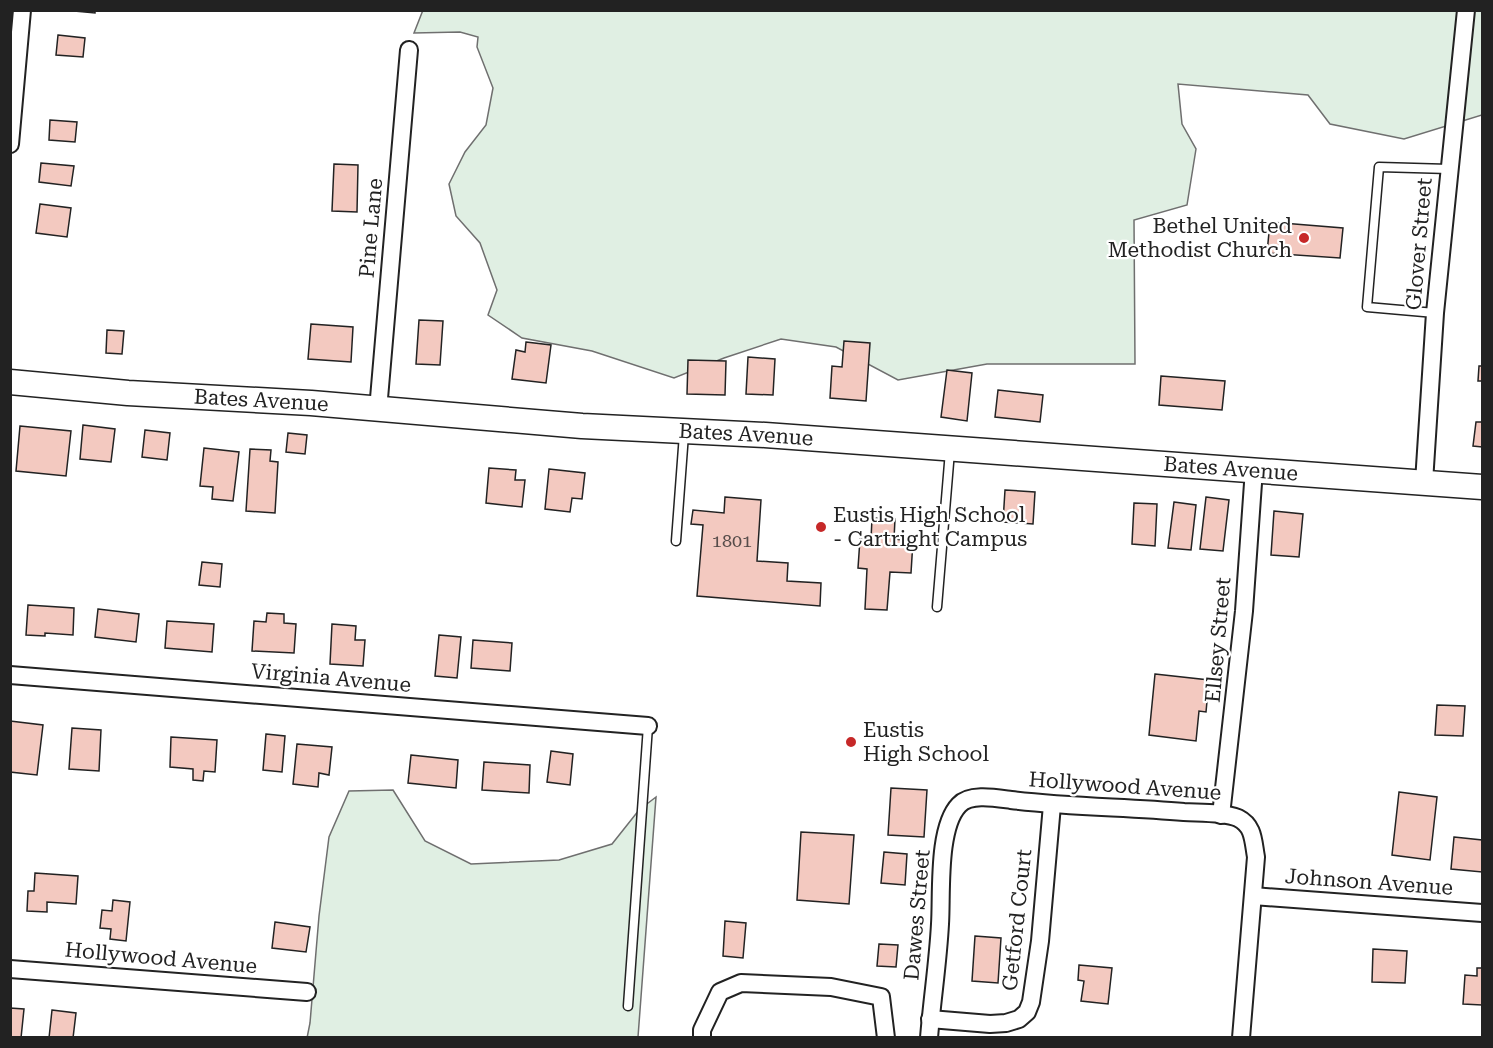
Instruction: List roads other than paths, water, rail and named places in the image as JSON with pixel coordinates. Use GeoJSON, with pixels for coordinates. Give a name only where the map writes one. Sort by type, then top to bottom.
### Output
{"type":"FeatureCollection","features":[{"type":"Feature","properties":{"kind":"street"},"geometry":{"type":"LineString","coordinates":[[10,144],[22,10]]}},
{"type":"Feature","properties":{"kind":"street","name":"Glover Street"},"geometry":{"type":"LineString","coordinates":[[1424,482],[1435,313],[1466,10]]}},
{"type":"Feature","properties":{"kind":"street","name":"Pine Lane"},"geometry":{"type":"LineString","coordinates":[[378,410],[409,50]]}},
{"type":"Feature","properties":{"kind":"street","name":"Bates Avenue"},"geometry":{"type":"LineString","coordinates":[[10,382],[128,393],[311,403],[582,426],[950,448],[1482,487]]}},
{"type":"Feature","properties":{"kind":"street","name":"Ellsey Street"},"geometry":{"type":"LineString","coordinates":[[1221,815],[1244,611],[1254,469]]}},
{"type":"Feature","properties":{"kind":"street","name":"Virginia Avenue"},"geometry":{"type":"LineString","coordinates":[[10,675],[648,726]]}},
{"type":"Feature","properties":{"kind":"street","name":"Hollywood Avenue"},"geometry":{"type":"LineString","coordinates":[[963,802],[970,799],[999,799],[1052,805],[1143,809],[1221,815],[1236,818],[1245,823],[1252,831],[1256,857],[1241,1038]]}},
{"type":"Feature","properties":{"kind":"street","name":"Dawes Street"},"geometry":{"type":"LineString","coordinates":[[929,1038],[940,924],[942,861],[951,814],[963,802]]}},
{"type":"Feature","properties":{"kind":"street","name":"Getford Court"},"geometry":{"type":"LineString","coordinates":[[930,1019],[990,1024],[1006,1023],[1019,1019],[1026,1011],[1031,1002],[1040,941],[1052,805]]}},
{"type":"Feature","properties":{"kind":"street","name":"Johnson Avenue"},"geometry":{"type":"LineString","coordinates":[[1253,896],[1482,913]]}},
{"type":"Feature","properties":{"kind":"street","name":"Hollywood Avenue"},"geometry":{"type":"LineString","coordinates":[[10,969],[307,992]]}},
{"type":"Feature","properties":{"kind":"street"},"geometry":{"type":"LineString","coordinates":[[702,1038],[702,1030],[720,992],[741,983],[831,987],[881,997],[886,1038]]}},
{"type":"Feature","properties":{"kind":"lane"},"geometry":{"type":"LineString","coordinates":[[1435,313],[1367,307],[1378,167],[1449,169]]}},
{"type":"Feature","properties":{"kind":"lane"},"geometry":{"type":"LineString","coordinates":[[676,541],[684,431]]}},
{"type":"Feature","properties":{"kind":"lane"},"geometry":{"type":"LineString","coordinates":[[937,607],[950,448]]}},
{"type":"Feature","properties":{"kind":"lane"},"geometry":{"type":"LineString","coordinates":[[628,1005],[648,726]]}},
{"type":"Feature","properties":{"kind":"place","name":"Bethel United Methodist Church"},"geometry":{"type":"Point","coordinates":[1304,238]}},
{"type":"Feature","properties":{"kind":"place","name":"Eustis High School - Cartright Campus"},"geometry":{"type":"Point","coordinates":[821,527]}},
{"type":"Feature","properties":{"kind":"place","name":"Eustis High School"},"geometry":{"type":"Point","coordinates":[851,742]}}]}
